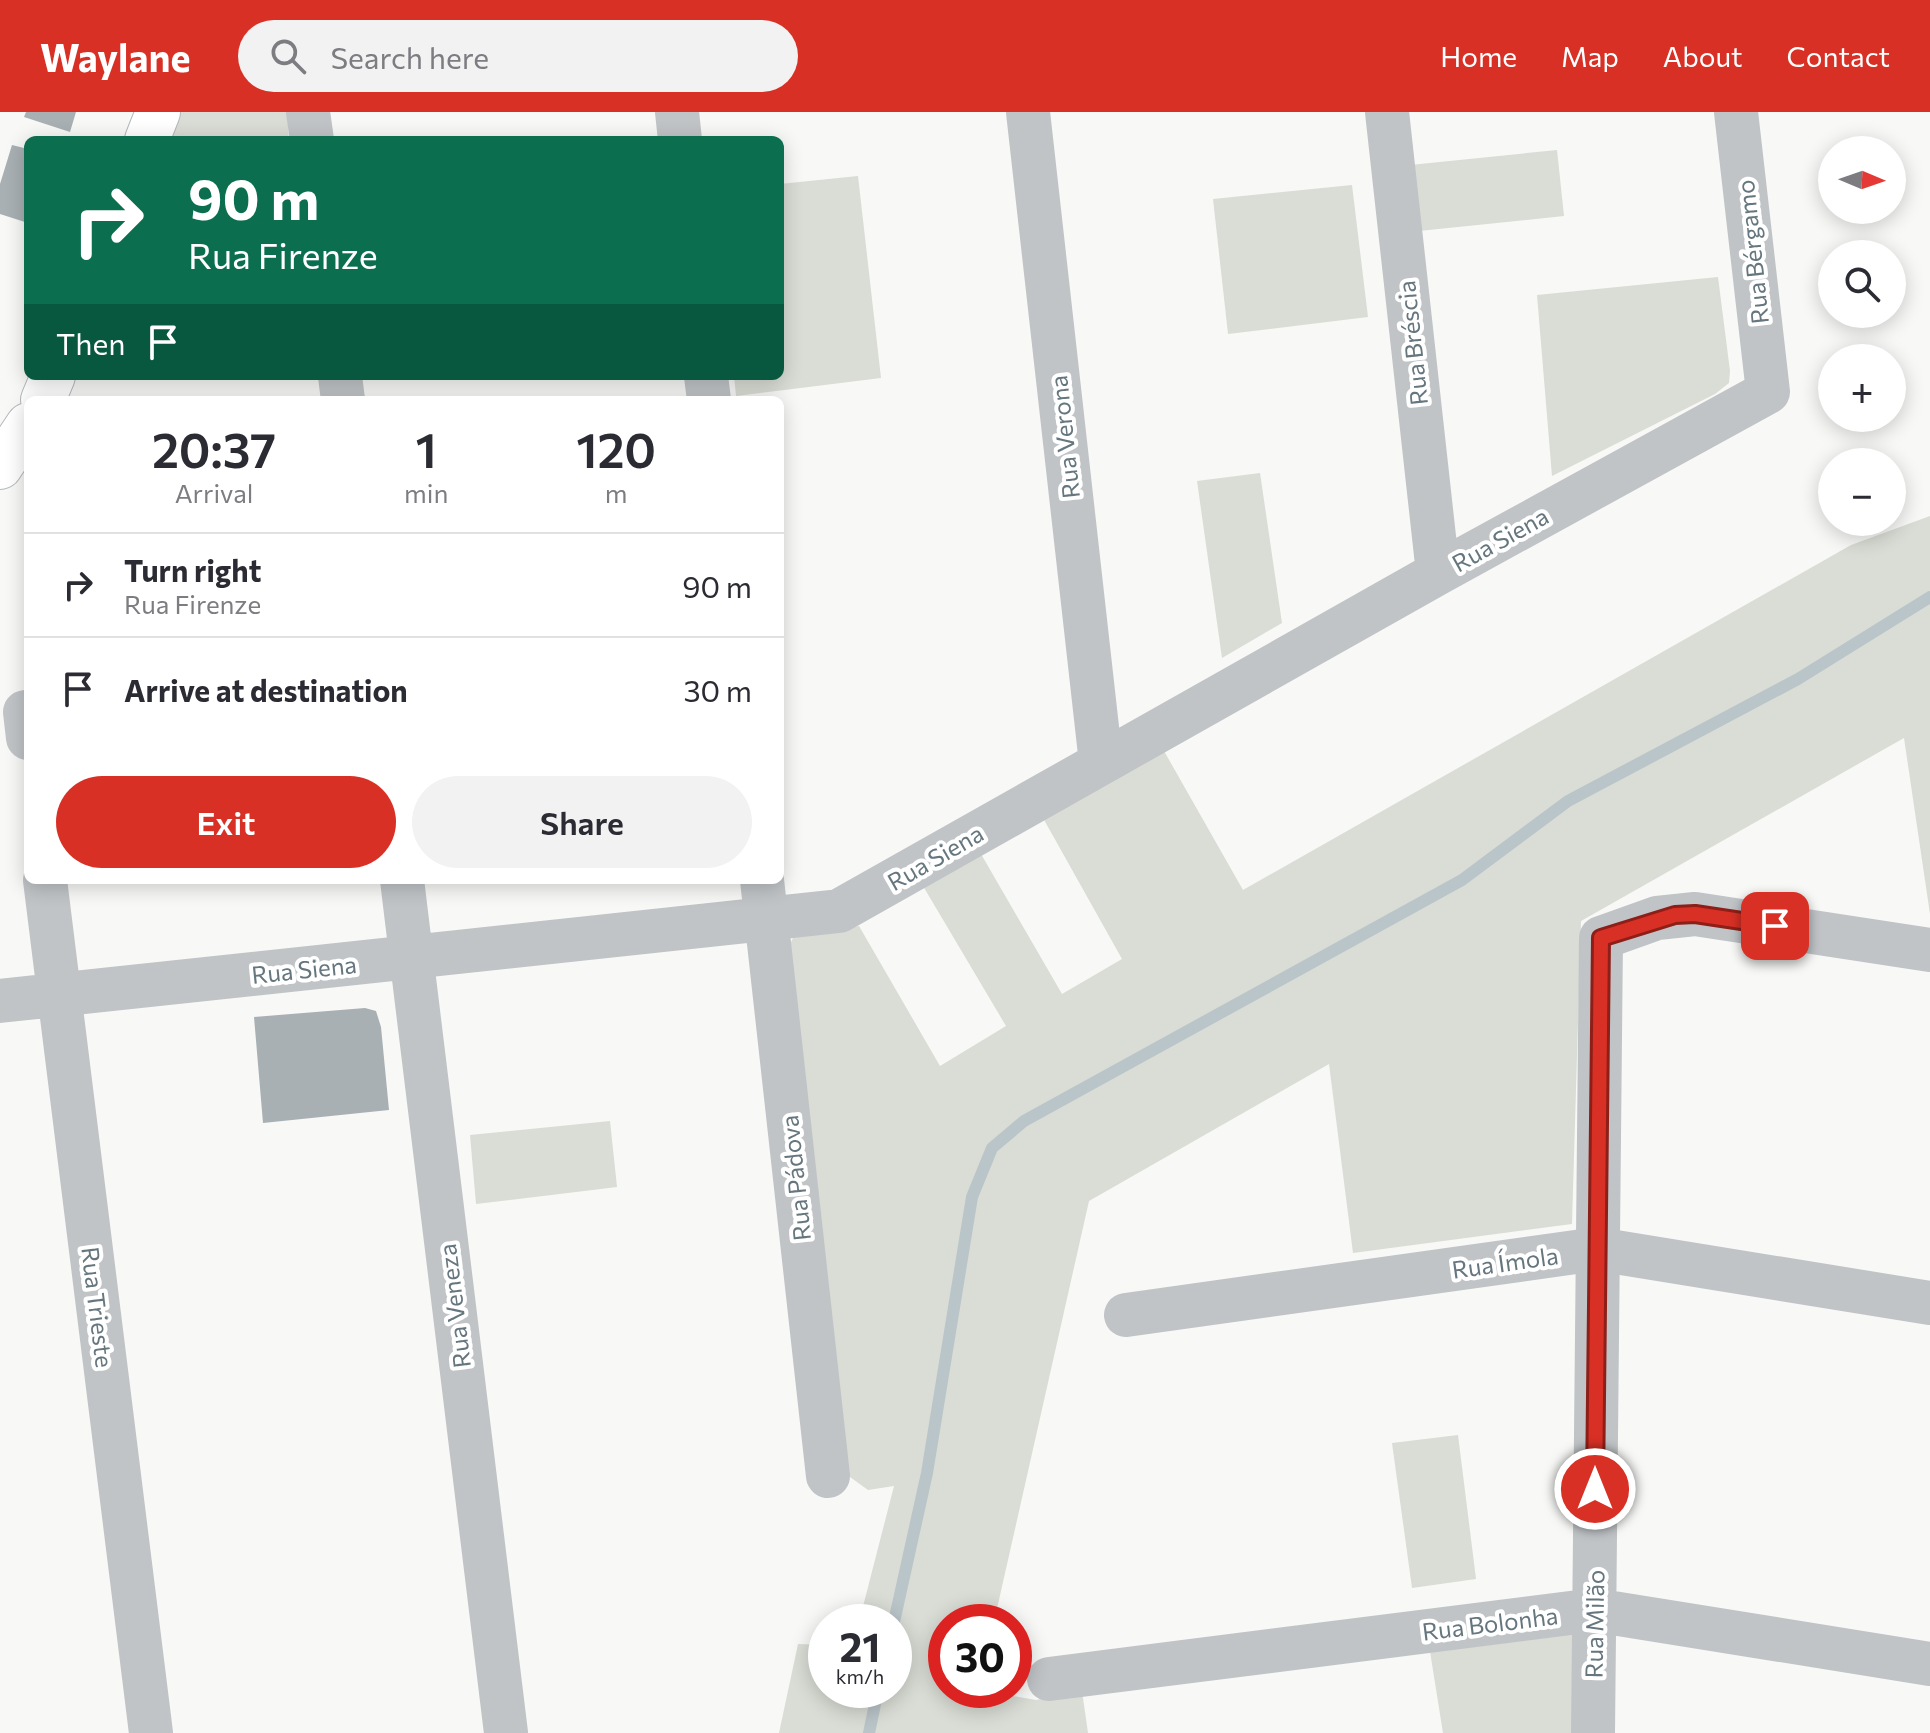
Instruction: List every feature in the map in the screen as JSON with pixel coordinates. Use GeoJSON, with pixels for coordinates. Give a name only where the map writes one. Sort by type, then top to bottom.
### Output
{"type":"FeatureCollection","features":[{"type":"Feature","properties":{"kind":"main road"},"geometry":{"type":"LineString","coordinates":[[149,136],[158,112]]}},
{"type":"Feature","properties":{"kind":"main road"},"geometry":{"type":"LineString","coordinates":[[0,467],[24,431]]}},
{"type":"Feature","properties":{"kind":"street"},"geometry":{"type":"LineString","coordinates":[[308,112],[311,136]]}},
{"type":"Feature","properties":{"kind":"street"},"geometry":{"type":"LineString","coordinates":[[677,112],[680,136]]}},
{"type":"Feature","properties":{"kind":"street","name":"Rua Verona"},"geometry":{"type":"LineString","coordinates":[[1028,112],[1101,763]]}},
{"type":"Feature","properties":{"kind":"street","name":"Rua Bréscia"},"geometry":{"type":"LineString","coordinates":[[1387,112],[1438,573]]}},
{"type":"Feature","properties":{"kind":"street","name":"Rua Bérgamo"},"geometry":{"type":"LineString","coordinates":[[1736,112],[1768,392]]}},
{"type":"Feature","properties":{"kind":"street","name":"Rua Siena"},"geometry":{"type":"LineString","coordinates":[[0,1001],[412,957],[764,900],[839,911],[1438,573],[1768,392]]}},
{"type":"Feature","properties":{"kind":"street","name":"Rua Trieste"},"geometry":{"type":"LineString","coordinates":[[45,884],[151,1733]]}},
{"type":"Feature","properties":{"kind":"street","name":"Rua Veneza"},"geometry":{"type":"LineString","coordinates":[[403,884],[506,1733]]}},
{"type":"Feature","properties":{"kind":"street","name":"Rua Pádova"},"geometry":{"type":"LineString","coordinates":[[764,900],[828,1476]]}},
{"type":"Feature","properties":{"kind":"street","name":"Rua Milão"},"geometry":{"type":"LineString","coordinates":[[1593,1733],[1601,938],[1657,918],[1695,914],[1930,950]]}},
{"type":"Feature","properties":{"kind":"street","name":"Rua Ímola"},"geometry":{"type":"LineString","coordinates":[[1126,1315],[1597,1249],[1930,1303]]}},
{"type":"Feature","properties":{"kind":"street","name":"Rua Bolonha"},"geometry":{"type":"LineString","coordinates":[[1049,1679],[1594,1610],[1930,1664]]}},
{"type":"Feature","properties":{"kind":"shaded area"},"geometry":{"type":"Polygon","coordinates":[[[161,112],[287,112],[289,136],[152,136],[161,112]]]}},
{"type":"Feature","properties":{"kind":"shaded area"},"geometry":{"type":"Polygon","coordinates":[[[1557,150],[1564,216],[1419,231],[1410,165],[1557,150]]]}},
{"type":"Feature","properties":{"kind":"shaded area"},"geometry":{"type":"Polygon","coordinates":[[[858,176],[881,378],[736,396],[734,380],[784,380],[784,184],[858,176]]]}},
{"type":"Feature","properties":{"kind":"shaded area"},"geometry":{"type":"Polygon","coordinates":[[[1352,185],[1368,317],[1228,334],[1213,199],[1352,185]]]}},
{"type":"Feature","properties":{"kind":"shaded area"},"geometry":{"type":"Polygon","coordinates":[[[1718,277],[1729,383],[1715,394],[1552,476],[1537,295],[1718,277]]]}},
{"type":"Feature","properties":{"kind":"shaded area"},"geometry":{"type":"Polygon","coordinates":[[[1260,473],[1282,623],[1222,658],[1197,481],[1260,473]]]}},
{"type":"Feature","properties":{"kind":"shaded area"},"geometry":{"type":"Polygon","coordinates":[[[1930,516],[1930,914],[1904,738],[1581,921],[1572,1224],[1353,1253],[1329,1064],[1089,1201],[998,1604],[928,1604],[928,1708],[1032,1708],[1032,1699],[1082,1691],[1088,1733],[779,1733],[798,1644],[808,1644],[808,1708],[912,1708],[912,1604],[864,1604],[894,1486],[868,1490],[850,1477],[842,1461],[789,946],[793,938],[859,926],[940,1066],[1006,1026],[923,886],[981,854],[1062,994],[1122,959],[1043,818],[1164,751],[1243,890],[1851,545],[1876,536],[1906,536],[1906,525],[1930,516]]]}},
{"type":"Feature","properties":{"kind":"shaded area"},"geometry":{"type":"Polygon","coordinates":[[[610,1121],[617,1187],[476,1204],[470,1135],[610,1121]]]}},
{"type":"Feature","properties":{"kind":"shaded area"},"geometry":{"type":"Polygon","coordinates":[[[1458,1435],[1476,1579],[1412,1588],[1392,1443],[1458,1435]]]}},
{"type":"Feature","properties":{"kind":"shaded area"},"geometry":{"type":"Polygon","coordinates":[[[1577,1624],[1577,1733],[1443,1733],[1428,1639],[1577,1624]]]}},
{"type":"Feature","properties":{"kind":"building"},"geometry":{"type":"Polygon","coordinates":[[[26,112],[76,112],[70,132],[24,117],[26,112]]]}},
{"type":"Feature","properties":{"kind":"building"},"geometry":{"type":"Polygon","coordinates":[[[12,145],[24,148],[24,222],[0,214],[0,184],[12,145]]]}},
{"type":"Feature","properties":{"kind":"building"},"geometry":{"type":"Polygon","coordinates":[[[365,1008],[376,1011],[381,1027],[389,1110],[263,1123],[254,1017],[365,1008]]]}},
{"type":"Feature","properties":{"kind":"waterway"},"geometry":{"type":"LineString","coordinates":[[898,1604],[927,1473],[972,1197],[992,1148],[1024,1121],[1462,880],[1568,801],[1798,679],[1930,597]]}},
{"type":"Feature","properties":{"kind":"waterway"},"geometry":{"type":"LineString","coordinates":[[869,1733],[874,1708]]}},
{"type":"Feature","properties":{"kind":"route"},"geometry":{"type":"LineString","coordinates":[[1595,1489],[1601,938],[1657,918],[1675,915],[1695,914],[1775,926]]}}]}
